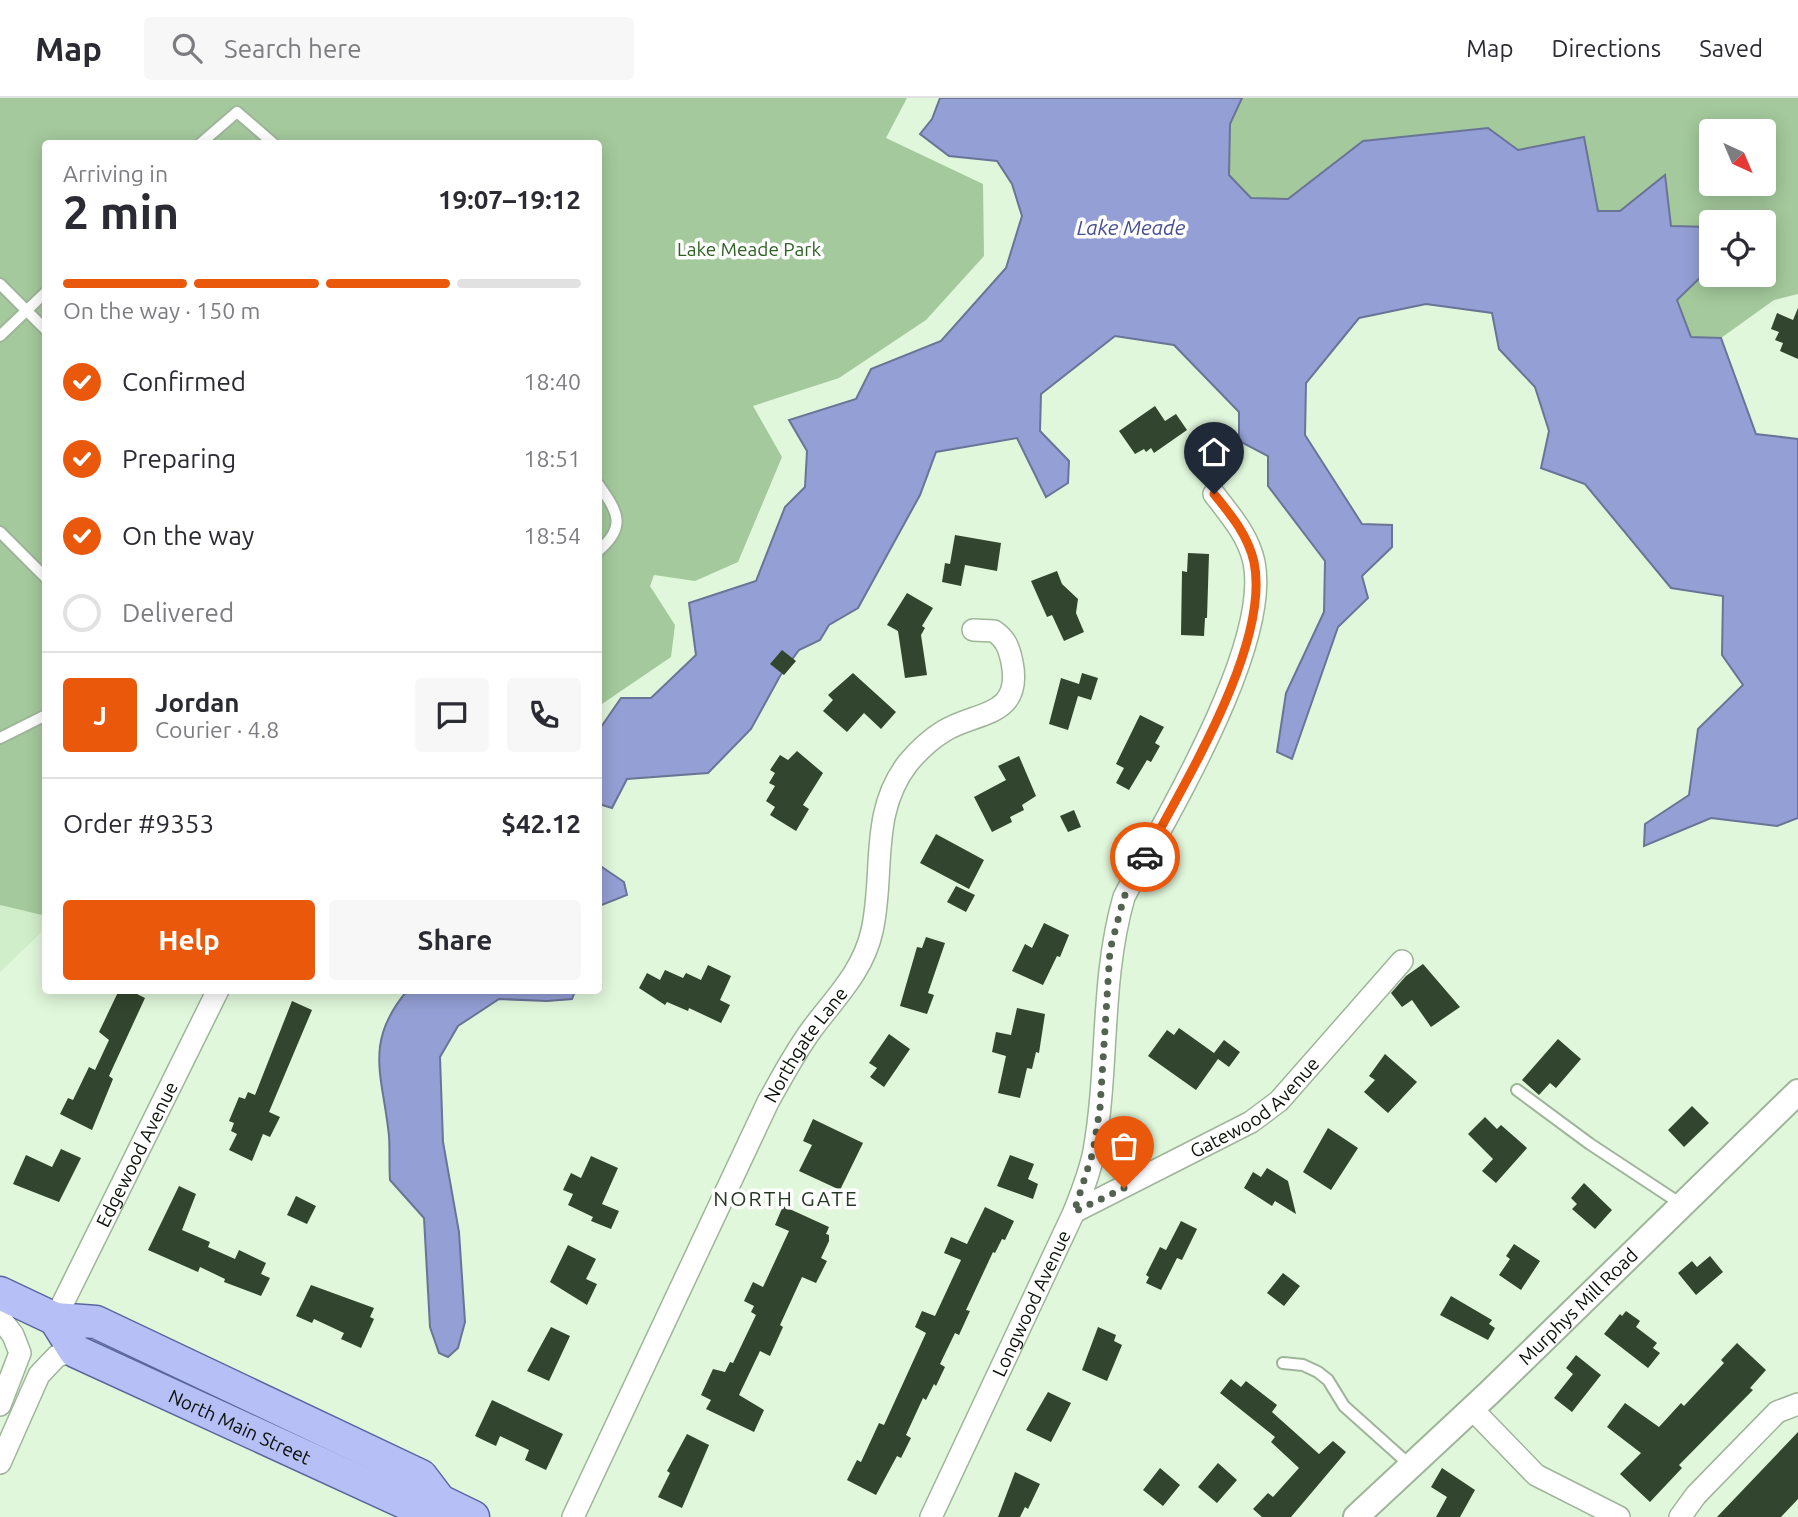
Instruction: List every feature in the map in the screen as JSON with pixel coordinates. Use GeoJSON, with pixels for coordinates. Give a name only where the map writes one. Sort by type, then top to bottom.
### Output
{"type":"FeatureCollection","features":[{"type":"Feature","properties":{"kind":"main road","name":"North Main Street"},"geometry":{"type":"LineString","coordinates":[[0,1293],[55,1320],[96,1322],[224,1382],[421,1476],[440,1501],[473,1517]]}},
{"type":"Feature","properties":{"kind":"main road"},"geometry":{"type":"LineString","coordinates":[[55,1320],[75,1351]]}},
{"type":"Feature","properties":{"kind":"main road","name":"North Main Street"},"geometry":{"type":"LineString","coordinates":[[75,1351],[406,1503],[440,1501]]}},
{"type":"Feature","properties":{"kind":"street","name":"Longwood Avenue"},"geometry":{"type":"LineString","coordinates":[[931,1517],[1074,1212],[1093,1152],[1110,950],[1124,897],[1214,725],[1253,616],[1256,590],[1249,544],[1214,494]]}},
{"type":"Feature","properties":{"kind":"street","name":"Northgate Lane"},"geometry":{"type":"LineString","coordinates":[[573,1517],[768,1102],[789,1064],[851,980],[862,960],[876,907],[880,827],[893,785],[928,742],[945,730],[993,713],[1011,691],[1013,666],[1008,645],[994,631],[973,631]]}},
{"type":"Feature","properties":{"kind":"street","name":"Gatewood Avenue"},"geometry":{"type":"LineString","coordinates":[[1074,1212],[1251,1122],[1279,1101],[1402,961]]}},
{"type":"Feature","properties":{"kind":"street","name":"Edgewood Avenue"},"geometry":{"type":"LineString","coordinates":[[55,1320],[216,994]]}},
{"type":"Feature","properties":{"kind":"street","name":"Murphys Mill Road"},"geometry":{"type":"LineString","coordinates":[[1356,1517],[1472,1409],[1798,1092]]}},
{"type":"Feature","properties":{"kind":"street"},"geometry":{"type":"LineString","coordinates":[[0,1318],[13,1335],[20,1353],[0,1405]]}},
{"type":"Feature","properties":{"kind":"street"},"geometry":{"type":"LineString","coordinates":[[0,1463],[39,1375],[57,1356],[75,1351]]}},
{"type":"Feature","properties":{"kind":"street"},"geometry":{"type":"LineString","coordinates":[[1680,1517],[1696,1495],[1777,1412],[1798,1404]]}},
{"type":"Feature","properties":{"kind":"street"},"geometry":{"type":"LineString","coordinates":[[1472,1409],[1536,1475],[1619,1517]]}},
{"type":"Feature","properties":{"kind":"lane"},"geometry":{"type":"LineString","coordinates":[[204,140],[237,111],[270,140]]}},
{"type":"Feature","properties":{"kind":"lane"},"geometry":{"type":"LineString","coordinates":[[0,284],[42,326]]}},
{"type":"Feature","properties":{"kind":"lane"},"geometry":{"type":"LineString","coordinates":[[0,336],[42,296]]}},
{"type":"Feature","properties":{"kind":"lane"},"geometry":{"type":"LineString","coordinates":[[602,490],[615,509],[617,521],[610,541],[602,548]]}},
{"type":"Feature","properties":{"kind":"lane"},"geometry":{"type":"LineString","coordinates":[[0,533],[42,574]]}},
{"type":"Feature","properties":{"kind":"lane"},"geometry":{"type":"LineString","coordinates":[[0,738],[42,717]]}},
{"type":"Feature","properties":{"kind":"lane"},"geometry":{"type":"LineString","coordinates":[[1517,1090],[1590,1144],[1681,1204]]}},
{"type":"Feature","properties":{"kind":"lane"},"geometry":{"type":"LineString","coordinates":[[1283,1363],[1303,1365],[1328,1380],[1344,1406],[1411,1466]]}},
{"type":"Feature","properties":{"kind":"shaded area"},"geometry":{"type":"Polygon","coordinates":[[[0,905],[42,915],[42,932],[0,972],[0,905]]]}},
{"type":"Feature","properties":{"kind":"green space","name":"Lake Meade Park"},"geometry":{"type":"Polygon","coordinates":[[[0,98],[907,98],[886,138],[983,184],[984,256],[926,320],[839,378],[753,406],[782,457],[738,562],[695,581],[654,575],[650,586],[675,625],[671,657],[602,704],[602,140],[42,140],[42,915],[0,905],[0,98]]]}},
{"type":"Feature","properties":{"kind":"green space"},"geometry":{"type":"Polygon","coordinates":[[[1242,98],[1798,98],[1798,294],[1774,300],[1721,338],[1691,338],[1677,300],[1699,279],[1699,287],[1776,287],[1776,210],[1699,210],[1699,227],[1671,226],[1664,175],[1620,211],[1598,211],[1584,137],[1518,150],[1488,128],[1363,141],[1288,199],[1251,198],[1229,176],[1230,124],[1242,98]]]}},
{"type":"Feature","properties":{"kind":"water","name":"Lake Meade"},"geometry":{"type":"Polygon","coordinates":[[[940,98],[1242,98],[1230,124],[1229,175],[1251,198],[1288,199],[1363,141],[1488,128],[1518,150],[1584,137],[1598,211],[1620,211],[1665,175],[1671,226],[1699,227],[1699,279],[1677,300],[1691,337],[1721,338],[1756,434],[1798,439],[1798,818],[1777,826],[1711,818],[1644,846],[1645,824],[1689,795],[1698,729],[1743,685],[1722,655],[1723,596],[1671,588],[1585,484],[1541,468],[1549,431],[1535,387],[1499,349],[1492,313],[1426,304],[1359,318],[1306,383],[1305,435],[1362,524],[1392,525],[1392,547],[1362,576],[1368,598],[1338,627],[1292,759],[1277,752],[1286,693],[1324,612],[1325,561],[1268,486],[1268,456],[1239,441],[1239,412],[1174,345],[1115,336],[1041,394],[1040,431],[1069,461],[1068,483],[1046,497],[1017,438],[936,452],[920,495],[858,608],[829,625],[820,640],[799,650],[780,676],[751,729],[708,773],[627,779],[612,808],[602,805],[602,726],[621,698],[651,698],[696,655],[689,603],[756,581],[785,507],[805,487],[807,451],[789,420],[856,399],[871,369],[941,341],[1006,268],[1022,216],[1012,184],[997,161],[949,156],[920,134],[932,119],[940,98]]]}},
{"type":"Feature","properties":{"kind":"water"},"geometry":{"type":"Polygon","coordinates":[[[602,867],[624,882],[627,895],[602,905],[602,867]]]}},
{"type":"Feature","properties":{"kind":"water"},"geometry":{"type":"Polygon","coordinates":[[[405,994],[574,994],[572,999],[547,1001],[499,999],[458,1026],[440,1057],[443,1142],[459,1232],[465,1322],[458,1348],[448,1357],[439,1353],[430,1327],[424,1218],[390,1180],[389,1136],[379,1060],[380,1044],[393,1010],[405,994]]]}},
{"type":"Feature","properties":{"kind":"building"},"geometry":{"type":"Polygon","coordinates":[[[1798,308],[1798,359],[1780,351],[1783,343],[1775,340],[1779,332],[1771,329],[1777,313],[1793,320],[1798,308]]]}},
{"type":"Feature","properties":{"kind":"building"},"geometry":{"type":"Polygon","coordinates":[[[1155,406],[1165,421],[1176,414],[1187,430],[1154,453],[1151,448],[1135,454],[1119,431],[1155,406]]]}},
{"type":"Feature","properties":{"kind":"building"},"geometry":{"type":"Polygon","coordinates":[[[955,535],[1001,543],[997,571],[965,565],[961,586],[942,582],[945,563],[950,564],[955,535]]]}},
{"type":"Feature","properties":{"kind":"building"},"geometry":{"type":"Polygon","coordinates":[[[1188,553],[1209,554],[1204,636],[1181,635],[1182,571],[1187,572],[1188,553]]]}},
{"type":"Feature","properties":{"kind":"building"},"geometry":{"type":"Polygon","coordinates":[[[1057,571],[1062,584],[1078,599],[1076,613],[1084,632],[1064,641],[1052,615],[1047,617],[1031,581],[1057,571]]]}},
{"type":"Feature","properties":{"kind":"building"},"geometry":{"type":"Polygon","coordinates":[[[907,593],[933,608],[922,626],[925,628],[921,635],[927,675],[905,678],[898,631],[887,625],[907,593]]]}},
{"type":"Feature","properties":{"kind":"building"},"geometry":{"type":"Polygon","coordinates":[[[782,650],[796,661],[784,675],[770,664],[782,650]]]}},
{"type":"Feature","properties":{"kind":"building"},"geometry":{"type":"Polygon","coordinates":[[[853,673],[896,712],[881,729],[864,713],[847,732],[823,711],[833,700],[828,695],[853,673]]]}},
{"type":"Feature","properties":{"kind":"building"},"geometry":{"type":"Polygon","coordinates":[[[1082,673],[1098,678],[1091,700],[1078,696],[1068,730],[1049,724],[1061,678],[1079,684],[1082,673]]]}},
{"type":"Feature","properties":{"kind":"building"},"geometry":{"type":"Polygon","coordinates":[[[1140,715],[1164,727],[1155,743],[1160,746],[1151,762],[1147,760],[1129,790],[1116,783],[1124,768],[1116,764],[1140,715]]]}},
{"type":"Feature","properties":{"kind":"building"},"geometry":{"type":"Polygon","coordinates":[[[797,751],[823,773],[803,805],[809,809],[796,831],[770,815],[775,807],[766,801],[775,786],[769,783],[775,773],[770,770],[780,755],[788,760],[797,751]]]}},
{"type":"Feature","properties":{"kind":"building"},"geometry":{"type":"Polygon","coordinates":[[[1019,756],[1036,796],[1022,805],[1024,810],[1010,817],[1012,822],[992,832],[974,797],[1006,780],[998,766],[1019,756]]]}},
{"type":"Feature","properties":{"kind":"building"},"geometry":{"type":"Polygon","coordinates":[[[1074,810],[1081,827],[1068,832],[1060,816],[1074,810]]]}},
{"type":"Feature","properties":{"kind":"building"},"geometry":{"type":"Polygon","coordinates":[[[936,834],[984,860],[969,889],[920,863],[936,834]]]}},
{"type":"Feature","properties":{"kind":"building"},"geometry":{"type":"Polygon","coordinates":[[[956,886],[975,895],[966,912],[947,902],[956,886]]]}},
{"type":"Feature","properties":{"kind":"building"},"geometry":{"type":"Polygon","coordinates":[[[1044,923],[1069,935],[1060,957],[1057,956],[1043,985],[1012,971],[1025,944],[1032,948],[1044,923]]]}},
{"type":"Feature","properties":{"kind":"building"},"geometry":{"type":"Polygon","coordinates":[[[926,937],[945,943],[928,993],[934,995],[927,1014],[900,1006],[917,947],[922,948],[926,937]]]}},
{"type":"Feature","properties":{"kind":"building"},"geometry":{"type":"Polygon","coordinates":[[[1423,964],[1460,1007],[1431,1027],[1412,1000],[1402,1007],[1391,993],[1406,976],[1423,964]]]}},
{"type":"Feature","properties":{"kind":"building"},"geometry":{"type":"Polygon","coordinates":[[[708,965],[731,976],[720,1000],[730,1005],[721,1023],[689,1008],[688,1011],[667,1002],[665,1005],[639,988],[647,973],[660,980],[665,970],[683,978],[686,973],[701,980],[708,965]]]}},
{"type":"Feature","properties":{"kind":"building"},"geometry":{"type":"Polygon","coordinates":[[[117,994],[137,994],[145,998],[109,1076],[113,1079],[92,1130],[60,1114],[68,1098],[73,1100],[89,1067],[95,1070],[109,1040],[99,1032],[117,994]]]}},
{"type":"Feature","properties":{"kind":"building"},"geometry":{"type":"Polygon","coordinates":[[[292,1001],[312,1010],[269,1112],[280,1117],[270,1137],[263,1134],[252,1161],[229,1150],[237,1134],[231,1131],[234,1123],[229,1121],[239,1097],[245,1099],[248,1092],[255,1095],[292,1001]]]}},
{"type":"Feature","properties":{"kind":"building"},"geometry":{"type":"Polygon","coordinates":[[[1017,1008],[1045,1014],[1039,1053],[1036,1052],[1032,1069],[1027,1068],[1020,1098],[998,1093],[1006,1056],[992,1052],[996,1032],[1011,1035],[1017,1008]]]}},
{"type":"Feature","properties":{"kind":"building"},"geometry":{"type":"Polygon","coordinates":[[[1179,1028],[1214,1053],[1224,1040],[1240,1052],[1229,1067],[1218,1059],[1196,1090],[1148,1056],[1167,1030],[1174,1035],[1179,1028]]]}},
{"type":"Feature","properties":{"kind":"building"},"geometry":{"type":"Polygon","coordinates":[[[889,1034],[910,1049],[884,1087],[870,1077],[877,1068],[869,1063],[889,1034]]]}},
{"type":"Feature","properties":{"kind":"building"},"geometry":{"type":"Polygon","coordinates":[[[1558,1039],[1581,1059],[1556,1088],[1550,1083],[1539,1095],[1522,1080],[1558,1039]]]}},
{"type":"Feature","properties":{"kind":"building"},"geometry":{"type":"Polygon","coordinates":[[[1385,1054],[1417,1082],[1388,1113],[1364,1092],[1375,1080],[1369,1076],[1385,1054]]]}},
{"type":"Feature","properties":{"kind":"building"},"geometry":{"type":"Polygon","coordinates":[[[1692,1106],[1709,1123],[1684,1147],[1668,1130],[1692,1106]]]}},
{"type":"Feature","properties":{"kind":"building"},"geometry":{"type":"Polygon","coordinates":[[[1485,1117],[1497,1129],[1501,1125],[1527,1148],[1496,1183],[1482,1171],[1493,1159],[1468,1134],[1485,1117]]]}},
{"type":"Feature","properties":{"kind":"building"},"geometry":{"type":"Polygon","coordinates":[[[813,1119],[863,1143],[840,1190],[799,1171],[812,1145],[803,1141],[813,1119]]]}},
{"type":"Feature","properties":{"kind":"building"},"geometry":{"type":"Polygon","coordinates":[[[1328,1128],[1358,1148],[1331,1190],[1303,1172],[1328,1128]]]}},
{"type":"Feature","properties":{"kind":"building"},"geometry":{"type":"Polygon","coordinates":[[[61,1149],[81,1158],[59,1202],[13,1184],[26,1155],[52,1167],[61,1149]]]}},
{"type":"Feature","properties":{"kind":"building"},"geometry":{"type":"Polygon","coordinates":[[[1010,1155],[1034,1164],[1028,1179],[1038,1184],[1033,1199],[997,1186],[1010,1155]]]}},
{"type":"Feature","properties":{"kind":"building"},"geometry":{"type":"Polygon","coordinates":[[[591,1156],[618,1168],[602,1204],[619,1211],[611,1229],[591,1221],[593,1217],[568,1205],[573,1194],[563,1190],[571,1173],[581,1178],[591,1156]]]}},
{"type":"Feature","properties":{"kind":"building"},"geometry":{"type":"Polygon","coordinates":[[[1267,1168],[1288,1181],[1296,1214],[1275,1201],[1272,1206],[1244,1188],[1253,1172],[1261,1177],[1267,1168]]]}},
{"type":"Feature","properties":{"kind":"building"},"geometry":{"type":"Polygon","coordinates":[[[1584,1183],[1612,1210],[1595,1229],[1572,1209],[1577,1204],[1571,1198],[1584,1183]]]}},
{"type":"Feature","properties":{"kind":"building"},"geometry":{"type":"Polygon","coordinates":[[[179,1186],[196,1194],[182,1230],[210,1242],[208,1247],[235,1259],[239,1250],[266,1263],[261,1274],[270,1278],[261,1296],[224,1282],[225,1279],[200,1267],[198,1272],[148,1250],[179,1186]]]}},
{"type":"Feature","properties":{"kind":"building"},"geometry":{"type":"Polygon","coordinates":[[[296,1196],[316,1206],[307,1224],[287,1215],[296,1196]]]}},
{"type":"Feature","properties":{"kind":"building"},"geometry":{"type":"Polygon","coordinates":[[[783,1206],[829,1227],[826,1234],[829,1235],[829,1241],[821,1258],[827,1261],[816,1283],[802,1277],[780,1325],[783,1327],[770,1356],[760,1351],[739,1395],[764,1410],[754,1432],[706,1409],[711,1400],[701,1395],[713,1369],[725,1372],[730,1362],[733,1363],[756,1315],[751,1312],[754,1306],[744,1301],[753,1282],[763,1287],[789,1231],[775,1225],[783,1206]]]}},
{"type":"Feature","properties":{"kind":"building"},"geometry":{"type":"Polygon","coordinates":[[[985,1207],[1014,1221],[1005,1240],[1002,1239],[995,1253],[993,1252],[966,1310],[970,1311],[959,1335],[955,1333],[940,1364],[945,1367],[936,1386],[934,1384],[926,1400],[923,1398],[906,1435],[911,1438],[901,1458],[897,1456],[876,1495],[847,1480],[857,1460],[861,1462],[879,1423],[884,1425],[926,1333],[915,1327],[922,1311],[935,1316],[961,1260],[944,1253],[951,1237],[967,1244],[985,1207]]]}},
{"type":"Feature","properties":{"kind":"building"},"geometry":{"type":"Polygon","coordinates":[[[1181,1221],[1197,1229],[1182,1260],[1177,1258],[1161,1290],[1146,1283],[1149,1277],[1146,1275],[1160,1247],[1166,1250],[1181,1221]]]}},
{"type":"Feature","properties":{"kind":"building"},"geometry":{"type":"Polygon","coordinates":[[[1514,1244],[1540,1261],[1521,1290],[1499,1275],[1510,1259],[1506,1256],[1514,1244]]]}},
{"type":"Feature","properties":{"kind":"building"},"geometry":{"type":"Polygon","coordinates":[[[568,1245],[596,1259],[586,1279],[597,1284],[587,1305],[550,1282],[568,1245]]]}},
{"type":"Feature","properties":{"kind":"building"},"geometry":{"type":"Polygon","coordinates":[[[1710,1256],[1723,1272],[1696,1295],[1678,1273],[1692,1261],[1697,1267],[1710,1256]]]}},
{"type":"Feature","properties":{"kind":"building"},"geometry":{"type":"Polygon","coordinates":[[[1283,1273],[1300,1286],[1284,1306],[1267,1293],[1283,1273]]]}},
{"type":"Feature","properties":{"kind":"building"},"geometry":{"type":"Polygon","coordinates":[[[311,1285],[374,1308],[370,1317],[374,1319],[361,1348],[341,1339],[344,1333],[314,1319],[312,1323],[296,1316],[311,1285]]]}},
{"type":"Feature","properties":{"kind":"building"},"geometry":{"type":"Polygon","coordinates":[[[1451,1296],[1492,1320],[1489,1324],[1495,1328],[1488,1340],[1440,1315],[1451,1296]]]}},
{"type":"Feature","properties":{"kind":"building"},"geometry":{"type":"Polygon","coordinates":[[[1626,1311],[1640,1321],[1636,1327],[1657,1343],[1653,1348],[1660,1353],[1648,1368],[1604,1334],[1620,1314],[1622,1316],[1626,1311]]]}},
{"type":"Feature","properties":{"kind":"building"},"geometry":{"type":"Polygon","coordinates":[[[551,1327],[570,1336],[549,1381],[527,1371],[551,1327]]]}},
{"type":"Feature","properties":{"kind":"building"},"geometry":{"type":"Polygon","coordinates":[[[1098,1327],[1116,1335],[1114,1341],[1122,1345],[1107,1381],[1082,1370],[1098,1327]]]}},
{"type":"Feature","properties":{"kind":"building"},"geometry":{"type":"Polygon","coordinates":[[[1737,1343],[1766,1370],[1750,1388],[1753,1390],[1679,1465],[1682,1468],[1650,1502],[1620,1474],[1641,1453],[1607,1427],[1625,1403],[1659,1427],[1681,1403],[1684,1406],[1724,1363],[1721,1360],[1737,1343]]]}},
{"type":"Feature","properties":{"kind":"building"},"geometry":{"type":"Polygon","coordinates":[[[1576,1355],[1601,1375],[1572,1412],[1554,1398],[1573,1374],[1566,1368],[1576,1355]]]}},
{"type":"Feature","properties":{"kind":"building"},"geometry":{"type":"Polygon","coordinates":[[[1231,1379],[1241,1387],[1246,1381],[1277,1405],[1272,1412],[1319,1454],[1333,1441],[1346,1452],[1291,1517],[1262,1517],[1253,1509],[1268,1493],[1273,1497],[1299,1468],[1271,1442],[1275,1437],[1220,1393],[1231,1379]]]}},
{"type":"Feature","properties":{"kind":"building"},"geometry":{"type":"Polygon","coordinates":[[[1048,1392],[1071,1403],[1051,1442],[1026,1430],[1048,1392]]]}},
{"type":"Feature","properties":{"kind":"building"},"geometry":{"type":"Polygon","coordinates":[[[492,1400],[563,1434],[546,1470],[525,1460],[529,1450],[500,1436],[496,1446],[475,1436],[492,1400]]]}},
{"type":"Feature","properties":{"kind":"building"},"geometry":{"type":"Polygon","coordinates":[[[1798,1432],[1798,1499],[1781,1517],[1717,1517],[1798,1432]]]}},
{"type":"Feature","properties":{"kind":"building"},"geometry":{"type":"Polygon","coordinates":[[[687,1434],[709,1445],[682,1508],[658,1497],[670,1473],[667,1471],[687,1434]]]}},
{"type":"Feature","properties":{"kind":"building"},"geometry":{"type":"Polygon","coordinates":[[[1218,1463],[1237,1480],[1217,1503],[1198,1487],[1218,1463]]]}},
{"type":"Feature","properties":{"kind":"building"},"geometry":{"type":"Polygon","coordinates":[[[1160,1468],[1180,1485],[1163,1506],[1143,1490],[1160,1468]]]}},
{"type":"Feature","properties":{"kind":"building"},"geometry":{"type":"Polygon","coordinates":[[[1442,1468],[1475,1490],[1460,1517],[1436,1517],[1447,1497],[1431,1487],[1442,1468]]]}},
{"type":"Feature","properties":{"kind":"building"},"geometry":{"type":"Polygon","coordinates":[[[1015,1472],[1040,1484],[1028,1509],[1025,1507],[1020,1517],[998,1517],[1015,1472]]]}},
{"type":"Feature","properties":{"kind":"way so far"},"geometry":{"type":"LineString","coordinates":[[1124,1188],[1074,1212],[1087,1177],[1100,1108],[1110,950],[1124,897],[1145,857]]}},
{"type":"Feature","properties":{"kind":"district","name":"NORTH GATE"},"geometry":{"type":"Point","coordinates":[786,1198]}},
{"type":"Feature","properties":{"kind":"route"},"geometry":{"type":"LineString","coordinates":[[1145,857],[1214,725],[1245,646],[1253,616],[1256,590],[1249,544],[1214,494]]}}]}
